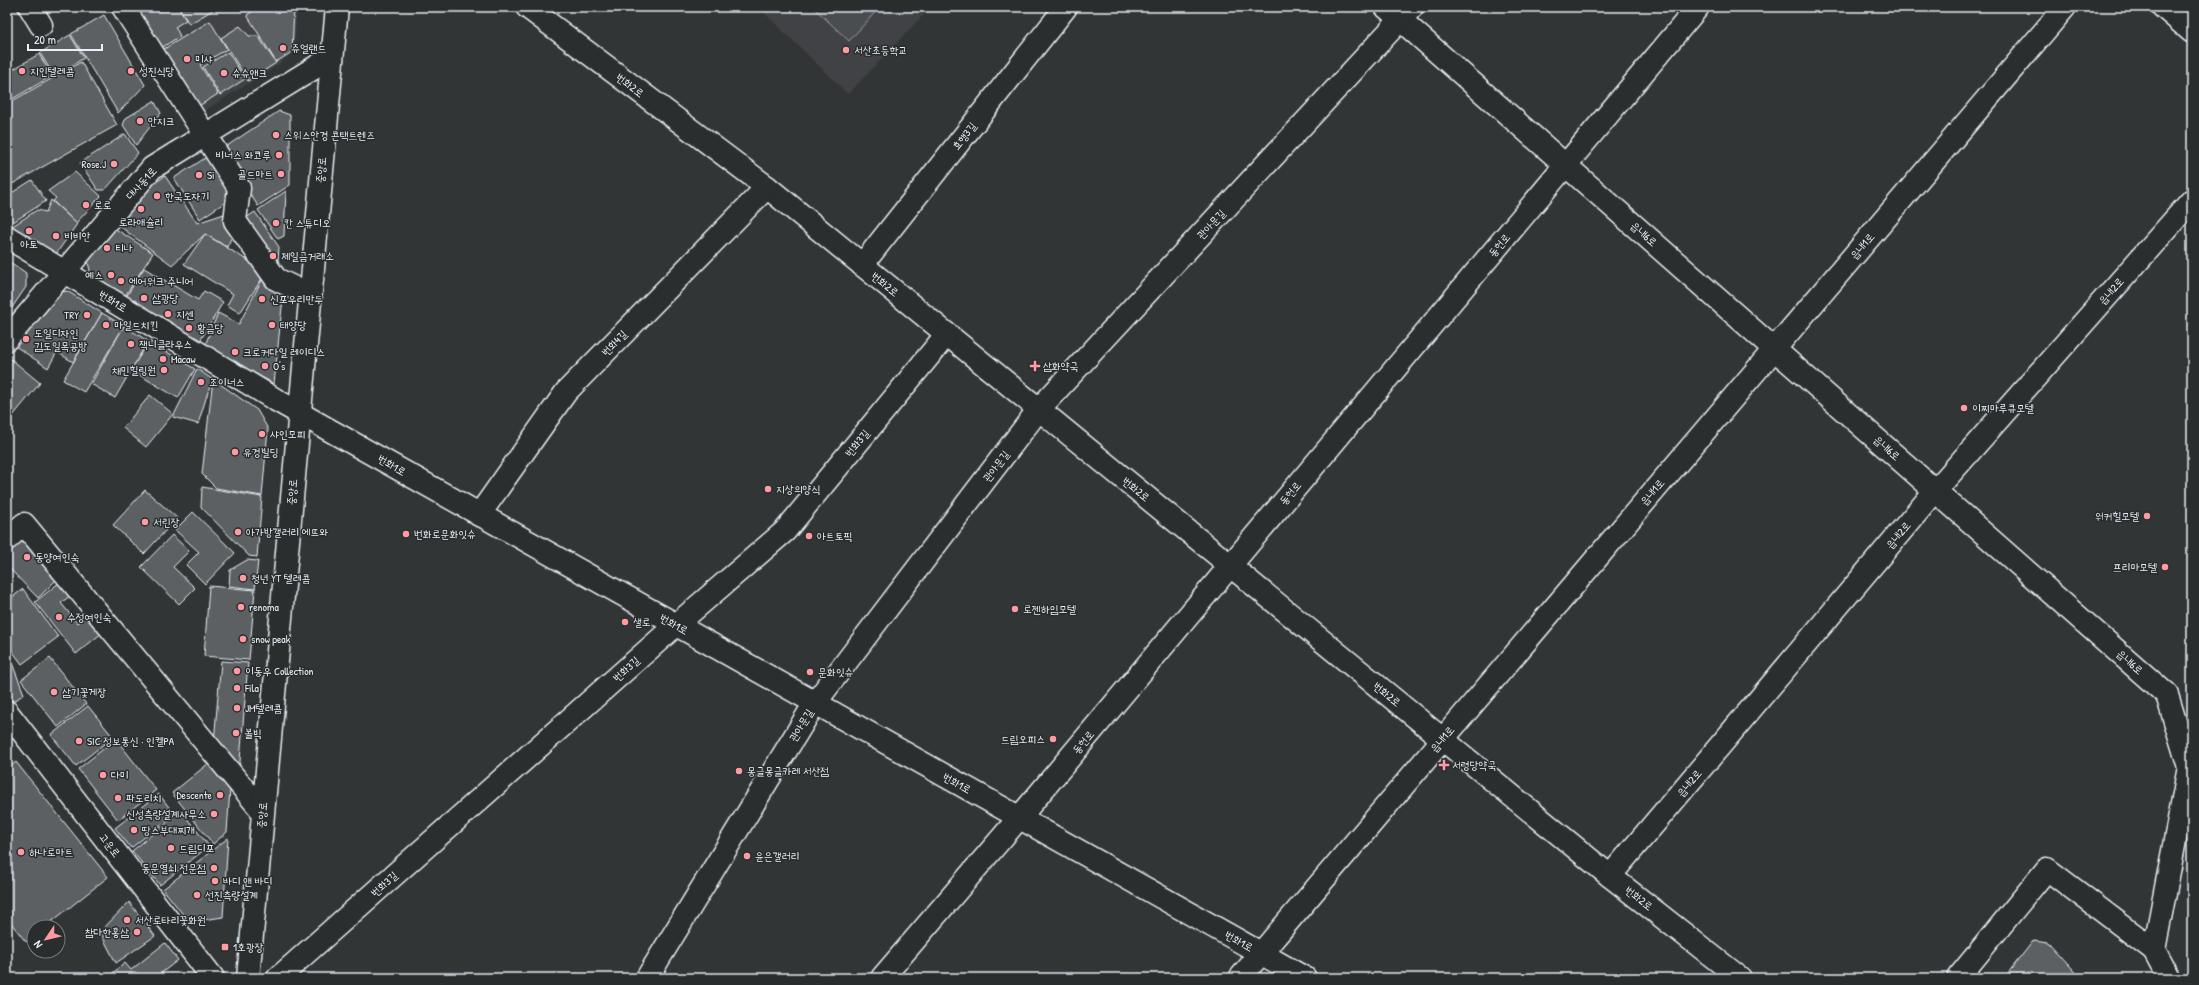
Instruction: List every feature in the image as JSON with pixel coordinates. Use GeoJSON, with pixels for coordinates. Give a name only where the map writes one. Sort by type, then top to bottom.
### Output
{"type":"FeatureCollection","features":[{"type":"Feature","properties":{"kind":"street"},"geometry":{"type":"LineString","coordinates":[[123,7],[238,188],[235,221],[276,279],[310,295]]}},
{"type":"Feature","properties":{"kind":"street","name":"중앙로"},"geometry":{"type":"LineString","coordinates":[[248,978],[336,7]]}},
{"type":"Feature","properties":{"kind":"street","name":"번화2로"},"geometry":{"type":"LineString","coordinates":[[527,7],[767,187],[1610,876],[1740,978]]}},
{"type":"Feature","properties":{"kind":"street","name":"효행3길"},"geometry":{"type":"LineString","coordinates":[[862,265],[1066,7]]}},
{"type":"Feature","properties":{"kind":"street","name":"동헌로"},"geometry":{"type":"LineString","coordinates":[[882,978],[1019,818],[1698,7]]}},
{"type":"Feature","properties":{"kind":"street","name":"읍내1로"},"geometry":{"type":"LineString","coordinates":[[1240,978],[2065,7]]}},
{"type":"Feature","properties":{"kind":"street"},"geometry":{"type":"LineString","coordinates":[[2163,7],[2192,32]]}},
{"type":"Feature","properties":{"kind":"street","name":"읍내6로"},"geometry":{"type":"LineString","coordinates":[[1400,11],[1566,165],[2167,695],[2189,767],[2154,950]]}},
{"type":"Feature","properties":{"kind":"street","name":"관아문길"},"geometry":{"type":"LineString","coordinates":[[647,978],[815,703],[1039,410],[1400,11]]}},
{"type":"Feature","properties":{"kind":"street","name":"대사동1로"},"geometry":{"type":"LineString","coordinates":[[7,339],[63,271],[152,168],[332,57]]}},
{"type":"Feature","properties":{"kind":"street","name":"번화4길"},"geometry":{"type":"LineString","coordinates":[[479,515],[566,392],[767,187]]}},
{"type":"Feature","properties":{"kind":"street","name":"읍내2로"},"geometry":{"type":"LineString","coordinates":[[1610,876],[1935,491],[2192,200]]}},
{"type":"Feature","properties":{"kind":"street","name":"번화1로"},"geometry":{"type":"LineString","coordinates":[[7,237],[299,413],[1305,978]]}},
{"type":"Feature","properties":{"kind":"street","name":"번화3길"},"geometry":{"type":"LineString","coordinates":[[278,978],[676,625],[785,531],[947,334]]}},
{"type":"Feature","properties":{"kind":"street"},"geometry":{"type":"LineString","coordinates":[[7,540],[24,524],[263,812]]}},
{"type":"Feature","properties":{"kind":"street","name":"고운로"},"geometry":{"type":"LineString","coordinates":[[7,712],[213,978]]}},
{"type":"Feature","properties":{"kind":"street"},"geometry":{"type":"LineString","coordinates":[[1958,978],[2047,870],[2154,950],[2170,978]]}},
{"type":"Feature","properties":{"kind":"shaded area"},"geometry":{"type":"Polygon","coordinates":[[[127,7],[297,7],[294,51],[278,65],[196,116],[127,7]]]}},
{"type":"Feature","properties":{"kind":"shaded area","name":"서산초등학교"},"geometry":{"type":"Polygon","coordinates":[[[758,7],[931,7],[848,94],[758,7]]]}},
{"type":"Feature","properties":{"kind":"shaded area"},"geometry":{"type":"Polygon","coordinates":[[[813,7],[880,7],[849,41],[813,7]]]}},
{"type":"Feature","properties":{"kind":"building"},"geometry":{"type":"Polygon","coordinates":[[[131,7],[178,7],[186,20],[175,27],[180,36],[158,50],[131,7]]]}},
{"type":"Feature","properties":{"kind":"building"},"geometry":{"type":"Polygon","coordinates":[[[179,7],[218,7],[189,24],[179,7]]]}},
{"type":"Feature","properties":{"kind":"building"},"geometry":{"type":"Polygon","coordinates":[[[259,7],[294,7],[292,52],[276,62],[247,15],[259,7]]]}},
{"type":"Feature","properties":{"kind":"building"},"geometry":{"type":"Polygon","coordinates":[[[104,15],[145,85],[118,113],[71,34],[104,15]]]}},
{"type":"Feature","properties":{"kind":"building","name":"미샤"},"geometry":{"type":"Polygon","coordinates":[[[210,21],[227,49],[200,65],[218,94],[194,109],[159,52],[210,21]]]}},
{"type":"Feature","properties":{"kind":"building"},"geometry":{"type":"Polygon","coordinates":[[[240,26],[249,36],[258,36],[276,63],[248,81],[221,38],[240,26]]]}},
{"type":"Feature","properties":{"kind":"building"},"geometry":{"type":"Polygon","coordinates":[[[70,35],[84,58],[54,76],[40,53],[70,35]]]}},
{"type":"Feature","properties":{"kind":"building"},"geometry":{"type":"Polygon","coordinates":[[[228,52],[245,79],[220,95],[203,67],[228,52]]]}},
{"type":"Feature","properties":{"kind":"building"},"geometry":{"type":"Polygon","coordinates":[[[39,54],[52,76],[7,102],[7,73],[39,54]]]}},
{"type":"Feature","properties":{"kind":"building"},"geometry":{"type":"Polygon","coordinates":[[[81,62],[117,125],[7,187],[7,104],[81,62]]]}},
{"type":"Feature","properties":{"kind":"building","name":"안지크"},"geometry":{"type":"Polygon","coordinates":[[[154,101],[161,113],[136,145],[123,125],[126,118],[154,101]]]}},
{"type":"Feature","properties":{"kind":"building"},"geometry":{"type":"Polygon","coordinates":[[[279,111],[290,115],[290,185],[258,206],[221,150],[279,111]]]}},
{"type":"Feature","properties":{"kind":"building"},"geometry":{"type":"Polygon","coordinates":[[[125,134],[138,153],[105,190],[98,190],[80,163],[125,134]]]}},
{"type":"Feature","properties":{"kind":"building"},"geometry":{"type":"Polygon","coordinates":[[[210,155],[236,195],[200,219],[174,178],[210,155]]]}},
{"type":"Feature","properties":{"kind":"building"},"geometry":{"type":"Polygon","coordinates":[[[75,172],[101,196],[76,223],[53,201],[56,198],[48,191],[75,172]]]}},
{"type":"Feature","properties":{"kind":"building"},"geometry":{"type":"Polygon","coordinates":[[[165,176],[197,223],[224,214],[235,230],[227,247],[205,234],[172,265],[114,222],[137,195],[165,176]]]}},
{"type":"Feature","properties":{"kind":"building"},"geometry":{"type":"Polygon","coordinates":[[[32,180],[46,201],[7,226],[7,196],[32,180]]]}},
{"type":"Feature","properties":{"kind":"building","name":"칸 스튜디오"},"geometry":{"type":"Polygon","coordinates":[[[286,191],[284,236],[278,239],[258,210],[286,191]]]}},
{"type":"Feature","properties":{"kind":"building"},"geometry":{"type":"Polygon","coordinates":[[[51,200],[77,224],[56,254],[8,229],[37,210],[46,212],[51,200]]]}},
{"type":"Feature","properties":{"kind":"building"},"geometry":{"type":"Polygon","coordinates":[[[255,212],[279,247],[277,276],[240,222],[255,212]]]}},
{"type":"Feature","properties":{"kind":"building"},"geometry":{"type":"Polygon","coordinates":[[[111,226],[153,253],[125,296],[91,275],[88,262],[111,226]]]}},
{"type":"Feature","properties":{"kind":"building"},"geometry":{"type":"Polygon","coordinates":[[[205,234],[266,272],[240,313],[227,305],[233,294],[184,264],[205,234]]]}},
{"type":"Feature","properties":{"kind":"building"},"geometry":{"type":"Polygon","coordinates":[[[7,260],[26,273],[26,287],[7,315],[7,260]]]}},
{"type":"Feature","properties":{"kind":"building"},"geometry":{"type":"Polygon","coordinates":[[[144,268],[198,300],[204,291],[223,302],[200,341],[126,297],[144,268]]]}},
{"type":"Feature","properties":{"kind":"building"},"geometry":{"type":"Polygon","coordinates":[[[264,276],[284,288],[274,384],[205,345],[218,313],[239,324],[264,276]]]}},
{"type":"Feature","properties":{"kind":"building"},"geometry":{"type":"Polygon","coordinates":[[[67,291],[102,313],[73,362],[57,352],[48,368],[12,344],[57,293],[67,291]]]}},
{"type":"Feature","properties":{"kind":"building"},"geometry":{"type":"Polygon","coordinates":[[[102,313],[124,326],[84,392],[63,380],[102,313]]]}},
{"type":"Feature","properties":{"kind":"building"},"geometry":{"type":"Polygon","coordinates":[[[124,326],[148,341],[115,398],[91,384],[124,326]]]}},
{"type":"Feature","properties":{"kind":"building"},"geometry":{"type":"Polygon","coordinates":[[[149,341],[195,369],[178,398],[131,370],[149,341]]]}},
{"type":"Feature","properties":{"kind":"building"},"geometry":{"type":"Polygon","coordinates":[[[11,359],[40,383],[7,423],[7,364],[11,359]]]}},
{"type":"Feature","properties":{"kind":"building"},"geometry":{"type":"Polygon","coordinates":[[[197,369],[212,379],[198,424],[173,417],[197,369]]]}},
{"type":"Feature","properties":{"kind":"building","name":"유경빌딩"},"geometry":{"type":"Polygon","coordinates":[[[213,379],[257,410],[268,429],[262,496],[216,488],[202,474],[213,379]]]}},
{"type":"Feature","properties":{"kind":"building"},"geometry":{"type":"Polygon","coordinates":[[[150,395],[173,414],[146,447],[123,428],[150,395]]]}},
{"type":"Feature","properties":{"kind":"building"},"geometry":{"type":"Polygon","coordinates":[[[202,487],[262,497],[257,557],[249,556],[201,507],[202,487]]]}},
{"type":"Feature","properties":{"kind":"building","name":"서린장"},"geometry":{"type":"Polygon","coordinates":[[[145,490],[177,518],[144,554],[113,525],[145,490]]]}},
{"type":"Feature","properties":{"kind":"building"},"geometry":{"type":"Polygon","coordinates":[[[193,512],[235,553],[205,584],[186,565],[199,552],[175,530],[193,512]]]}},
{"type":"Feature","properties":{"kind":"building","name":"동양여인숙"},"geometry":{"type":"Polygon","coordinates":[[[23,533],[63,573],[38,598],[7,566],[7,549],[23,533]]]}},
{"type":"Feature","properties":{"kind":"building"},"geometry":{"type":"Polygon","coordinates":[[[172,535],[189,551],[173,567],[195,588],[179,604],[141,567],[172,535]]]}},
{"type":"Feature","properties":{"kind":"building","name":"청년 YT 텔레콤"},"geometry":{"type":"Polygon","coordinates":[[[247,560],[258,561],[255,589],[229,586],[230,570],[247,560]]]}},
{"type":"Feature","properties":{"kind":"building","name":"수정여인숙"},"geometry":{"type":"Polygon","coordinates":[[[65,578],[76,591],[61,603],[77,623],[93,610],[108,628],[76,654],[35,602],[65,578]]]}},
{"type":"Feature","properties":{"kind":"building"},"geometry":{"type":"Polygon","coordinates":[[[209,586],[255,590],[249,660],[204,656],[209,586]]]}},
{"type":"Feature","properties":{"kind":"building"},"geometry":{"type":"Polygon","coordinates":[[[23,589],[58,637],[22,664],[7,644],[7,601],[23,589]]]}},
{"type":"Feature","properties":{"kind":"building"},"geometry":{"type":"Polygon","coordinates":[[[7,650],[24,694],[13,702],[7,694],[7,650]]]}},
{"type":"Feature","properties":{"kind":"building","name":"삼기꽃게장"},"geometry":{"type":"Polygon","coordinates":[[[50,658],[86,704],[58,727],[21,680],[50,658]]]}},
{"type":"Feature","properties":{"kind":"building"},"geometry":{"type":"Polygon","coordinates":[[[221,661],[248,663],[239,773],[214,742],[221,661]]]}},
{"type":"Feature","properties":{"kind":"building"},"geometry":{"type":"Polygon","coordinates":[[[88,706],[113,737],[76,766],[51,735],[88,706]]]}},
{"type":"Feature","properties":{"kind":"building"},"geometry":{"type":"Polygon","coordinates":[[[116,739],[156,790],[118,820],[78,769],[116,739]]]}},
{"type":"Feature","properties":{"kind":"building"},"geometry":{"type":"Polygon","coordinates":[[[16,762],[108,877],[55,919],[26,919],[26,942],[7,918],[7,769],[16,762]]]}},
{"type":"Feature","properties":{"kind":"building"},"geometry":{"type":"Polygon","coordinates":[[[209,763],[230,789],[227,832],[213,844],[172,793],[209,763]]]}},
{"type":"Feature","properties":{"kind":"building"},"geometry":{"type":"Polygon","coordinates":[[[159,794],[174,814],[131,848],[115,828],[159,794]]]}},
{"type":"Feature","properties":{"kind":"building","name":"드림디포"},"geometry":{"type":"Polygon","coordinates":[[[181,811],[209,846],[160,885],[132,851],[181,811]]]}},
{"type":"Feature","properties":{"kind":"building"},"geometry":{"type":"Polygon","coordinates":[[[228,838],[223,917],[189,922],[163,889],[228,838]]]}},
{"type":"Feature","properties":{"kind":"building"},"geometry":{"type":"Polygon","coordinates":[[[129,902],[155,936],[116,963],[100,932],[129,902]]]}},
{"type":"Feature","properties":{"kind":"building"},"geometry":{"type":"Polygon","coordinates":[[[2034,940],[2048,942],[2081,978],[2004,978],[2034,940]]]}},
{"type":"Feature","properties":{"kind":"building"},"geometry":{"type":"Polygon","coordinates":[[[165,943],[178,960],[155,978],[111,978],[109,976],[125,963],[131,970],[165,943]]]}},
{"type":"Feature","properties":{"kind":"place","name":"쥬얼랜드"},"geometry":{"type":"Point","coordinates":[283,48]}},
{"type":"Feature","properties":{"kind":"place","name":"서산초등학교"},"geometry":{"type":"Point","coordinates":[846,50]}},
{"type":"Feature","properties":{"kind":"place","name":"미샤"},"geometry":{"type":"Point","coordinates":[187,59]}},
{"type":"Feature","properties":{"kind":"place","name":"지인텔레콤"},"geometry":{"type":"Point","coordinates":[22,71]}},
{"type":"Feature","properties":{"kind":"place","name":"성진식당"},"geometry":{"type":"Point","coordinates":[131,71]}},
{"type":"Feature","properties":{"kind":"place","name":"슈슈앤크"},"geometry":{"type":"Point","coordinates":[224,73]}},
{"type":"Feature","properties":{"kind":"place","name":"안지크"},"geometry":{"type":"Point","coordinates":[140,121]}},
{"type":"Feature","properties":{"kind":"place","name":"스위스안경 콘택트렌즈"},"geometry":{"type":"Point","coordinates":[276,135]}},
{"type":"Feature","properties":{"kind":"place","name":"비너스 와코루"},"geometry":{"type":"Point","coordinates":[279,155]}},
{"type":"Feature","properties":{"kind":"place","name":"Rose.J"},"geometry":{"type":"Point","coordinates":[114,164]}},
{"type":"Feature","properties":{"kind":"place","name":"골드마트"},"geometry":{"type":"Point","coordinates":[281,174]}},
{"type":"Feature","properties":{"kind":"place","name":"Si"},"geometry":{"type":"Point","coordinates":[199,175]}},
{"type":"Feature","properties":{"kind":"place","name":"한국도자기"},"geometry":{"type":"Point","coordinates":[157,196]}},
{"type":"Feature","properties":{"kind":"place","name":"로로"},"geometry":{"type":"Point","coordinates":[86,205]}},
{"type":"Feature","properties":{"kind":"place","name":"로라애슐리"},"geometry":{"type":"Point","coordinates":[141,209]}},
{"type":"Feature","properties":{"kind":"place","name":"칸 스튜디오"},"geometry":{"type":"Point","coordinates":[276,223]}},
{"type":"Feature","properties":{"kind":"place","name":"아토"},"geometry":{"type":"Point","coordinates":[29,231]}},
{"type":"Feature","properties":{"kind":"place","name":"비비안"},"geometry":{"type":"Point","coordinates":[56,236]}},
{"type":"Feature","properties":{"kind":"place","name":"티나"},"geometry":{"type":"Point","coordinates":[107,248]}},
{"type":"Feature","properties":{"kind":"place","name":"제일금거래소"},"geometry":{"type":"Point","coordinates":[273,256]}},
{"type":"Feature","properties":{"kind":"place","name":"예스"},"geometry":{"type":"Point","coordinates":[111,275]}},
{"type":"Feature","properties":{"kind":"place","name":"에어워크 주니어"},"geometry":{"type":"Point","coordinates":[121,281]}},
{"type":"Feature","properties":{"kind":"place","name":"삼광당"},"geometry":{"type":"Point","coordinates":[144,298]}},
{"type":"Feature","properties":{"kind":"place","name":"신포우리만두"},"geometry":{"type":"Point","coordinates":[262,299]}},
{"type":"Feature","properties":{"kind":"place","name":"지센"},"geometry":{"type":"Point","coordinates":[168,314]}},
{"type":"Feature","properties":{"kind":"place","name":"TRY"},"geometry":{"type":"Point","coordinates":[87,315]}},
{"type":"Feature","properties":{"kind":"place","name":"마일드치킨"},"geometry":{"type":"Point","coordinates":[106,325]}},
{"type":"Feature","properties":{"kind":"place","name":"태양당"},"geometry":{"type":"Point","coordinates":[272,325]}},
{"type":"Feature","properties":{"kind":"place","name":"황금당"},"geometry":{"type":"Point","coordinates":[189,328]}},
{"type":"Feature","properties":{"kind":"place","name":"도일디자인 김도일목공방"},"geometry":{"type":"Point","coordinates":[26,339]}},
{"type":"Feature","properties":{"kind":"place","name":"잭니클라우스"},"geometry":{"type":"Point","coordinates":[131,344]}},
{"type":"Feature","properties":{"kind":"place","name":"크로커다일 레이디스"},"geometry":{"type":"Point","coordinates":[235,352]}},
{"type":"Feature","properties":{"kind":"place","name":"Macaw"},"geometry":{"type":"Point","coordinates":[163,359]}},
{"type":"Feature","properties":{"kind":"place","name":"O's"},"geometry":{"type":"Point","coordinates":[265,366]}},
{"type":"Feature","properties":{"kind":"place","name":"삼화약국"},"geometry":{"type":"Point","coordinates":[1035,366]}},
{"type":"Feature","properties":{"kind":"place","name":"채민힐링원"},"geometry":{"type":"Point","coordinates":[164,370]}},
{"type":"Feature","properties":{"kind":"place","name":"조이너스"},"geometry":{"type":"Point","coordinates":[201,382]}},
{"type":"Feature","properties":{"kind":"place","name":"이찌마루큐모텔"},"geometry":{"type":"Point","coordinates":[1964,408]}},
{"type":"Feature","properties":{"kind":"place","name":"샤인모피"},"geometry":{"type":"Point","coordinates":[262,434]}},
{"type":"Feature","properties":{"kind":"place","name":"유경빌딩"},"geometry":{"type":"Point","coordinates":[235,452]}},
{"type":"Feature","properties":{"kind":"place","name":"지상의양식"},"geometry":{"type":"Point","coordinates":[768,489]}},
{"type":"Feature","properties":{"kind":"place","name":"워커힐모텔"},"geometry":{"type":"Point","coordinates":[2147,516]}},
{"type":"Feature","properties":{"kind":"place","name":"서린장"},"geometry":{"type":"Point","coordinates":[145,522]}},
{"type":"Feature","properties":{"kind":"place","name":"아가방갤러리 에뜨와"},"geometry":{"type":"Point","coordinates":[238,532]}},
{"type":"Feature","properties":{"kind":"place","name":"번화로문화잇슈"},"geometry":{"type":"Point","coordinates":[406,534]}},
{"type":"Feature","properties":{"kind":"place","name":"아트토픽"},"geometry":{"type":"Point","coordinates":[809,536]}},
{"type":"Feature","properties":{"kind":"place","name":"동양여인숙"},"geometry":{"type":"Point","coordinates":[27,557]}},
{"type":"Feature","properties":{"kind":"place","name":"프리마모텔"},"geometry":{"type":"Point","coordinates":[2165,567]}},
{"type":"Feature","properties":{"kind":"place","name":"청년 YT 텔레콤"},"geometry":{"type":"Point","coordinates":[243,578]}},
{"type":"Feature","properties":{"kind":"place","name":"renoma"},"geometry":{"type":"Point","coordinates":[241,607]}},
{"type":"Feature","properties":{"kind":"place","name":"로젠하임모텔"},"geometry":{"type":"Point","coordinates":[1015,609]}},
{"type":"Feature","properties":{"kind":"place","name":"수정여인숙"},"geometry":{"type":"Point","coordinates":[59,617]}},
{"type":"Feature","properties":{"kind":"place","name":"샐로"},"geometry":{"type":"Point","coordinates":[625,622]}},
{"type":"Feature","properties":{"kind":"place","name":"snow peak"},"geometry":{"type":"Point","coordinates":[243,639]}},
{"type":"Feature","properties":{"kind":"place","name":"이동우 Collection"},"geometry":{"type":"Point","coordinates":[237,671]}},
{"type":"Feature","properties":{"kind":"place","name":"문화잇슈"},"geometry":{"type":"Point","coordinates":[810,672]}},
{"type":"Feature","properties":{"kind":"place","name":"Fila"},"geometry":{"type":"Point","coordinates":[237,688]}},
{"type":"Feature","properties":{"kind":"place","name":"삼기꽃게장"},"geometry":{"type":"Point","coordinates":[54,692]}},
{"type":"Feature","properties":{"kind":"place","name":"JM텔레콤"},"geometry":{"type":"Point","coordinates":[237,708]}},
{"type":"Feature","properties":{"kind":"place","name":"볼빅"},"geometry":{"type":"Point","coordinates":[236,733]}},
{"type":"Feature","properties":{"kind":"place","name":"드림오피스"},"geometry":{"type":"Point","coordinates":[1053,739]}},
{"type":"Feature","properties":{"kind":"place","name":"SIC 정보통신 · 인켈PA"},"geometry":{"type":"Point","coordinates":[79,741]}},
{"type":"Feature","properties":{"kind":"place","name":"서령당약국"},"geometry":{"type":"Point","coordinates":[1444,765]}},
{"type":"Feature","properties":{"kind":"place","name":"몽글몽글카레 서산점"},"geometry":{"type":"Point","coordinates":[739,771]}},
{"type":"Feature","properties":{"kind":"place","name":"다미"},"geometry":{"type":"Point","coordinates":[103,775]}},
{"type":"Feature","properties":{"kind":"place","name":"Descente"},"geometry":{"type":"Point","coordinates":[220,795]}},
{"type":"Feature","properties":{"kind":"place","name":"파도리치"},"geometry":{"type":"Point","coordinates":[118,798]}},
{"type":"Feature","properties":{"kind":"place","name":"신성측량설계사무소"},"geometry":{"type":"Point","coordinates":[214,814]}},
{"type":"Feature","properties":{"kind":"place","name":"땅스부대찌개"},"geometry":{"type":"Point","coordinates":[134,830]}},
{"type":"Feature","properties":{"kind":"place","name":"드림디포"},"geometry":{"type":"Point","coordinates":[171,848]}},
{"type":"Feature","properties":{"kind":"place","name":"하나로마트"},"geometry":{"type":"Point","coordinates":[21,852]}},
{"type":"Feature","properties":{"kind":"place","name":"윤은갤러리"},"geometry":{"type":"Point","coordinates":[747,856]}},
{"type":"Feature","properties":{"kind":"place","name":"동문열쇠 전문점"},"geometry":{"type":"Point","coordinates":[214,868]}},
{"type":"Feature","properties":{"kind":"place","name":"바디 앤 바디"},"geometry":{"type":"Point","coordinates":[215,881]}},
{"type":"Feature","properties":{"kind":"place","name":"선진측량설계"},"geometry":{"type":"Point","coordinates":[197,895]}},
{"type":"Feature","properties":{"kind":"place","name":"서산로타리꽃화원"},"geometry":{"type":"Point","coordinates":[127,920]}},
{"type":"Feature","properties":{"kind":"place","name":"참다한홍삼"},"geometry":{"type":"Point","coordinates":[137,932]}},
{"type":"Feature","properties":{"kind":"place","name":"1호광장"},"geometry":{"type":"Point","coordinates":[225,947]}}]}
